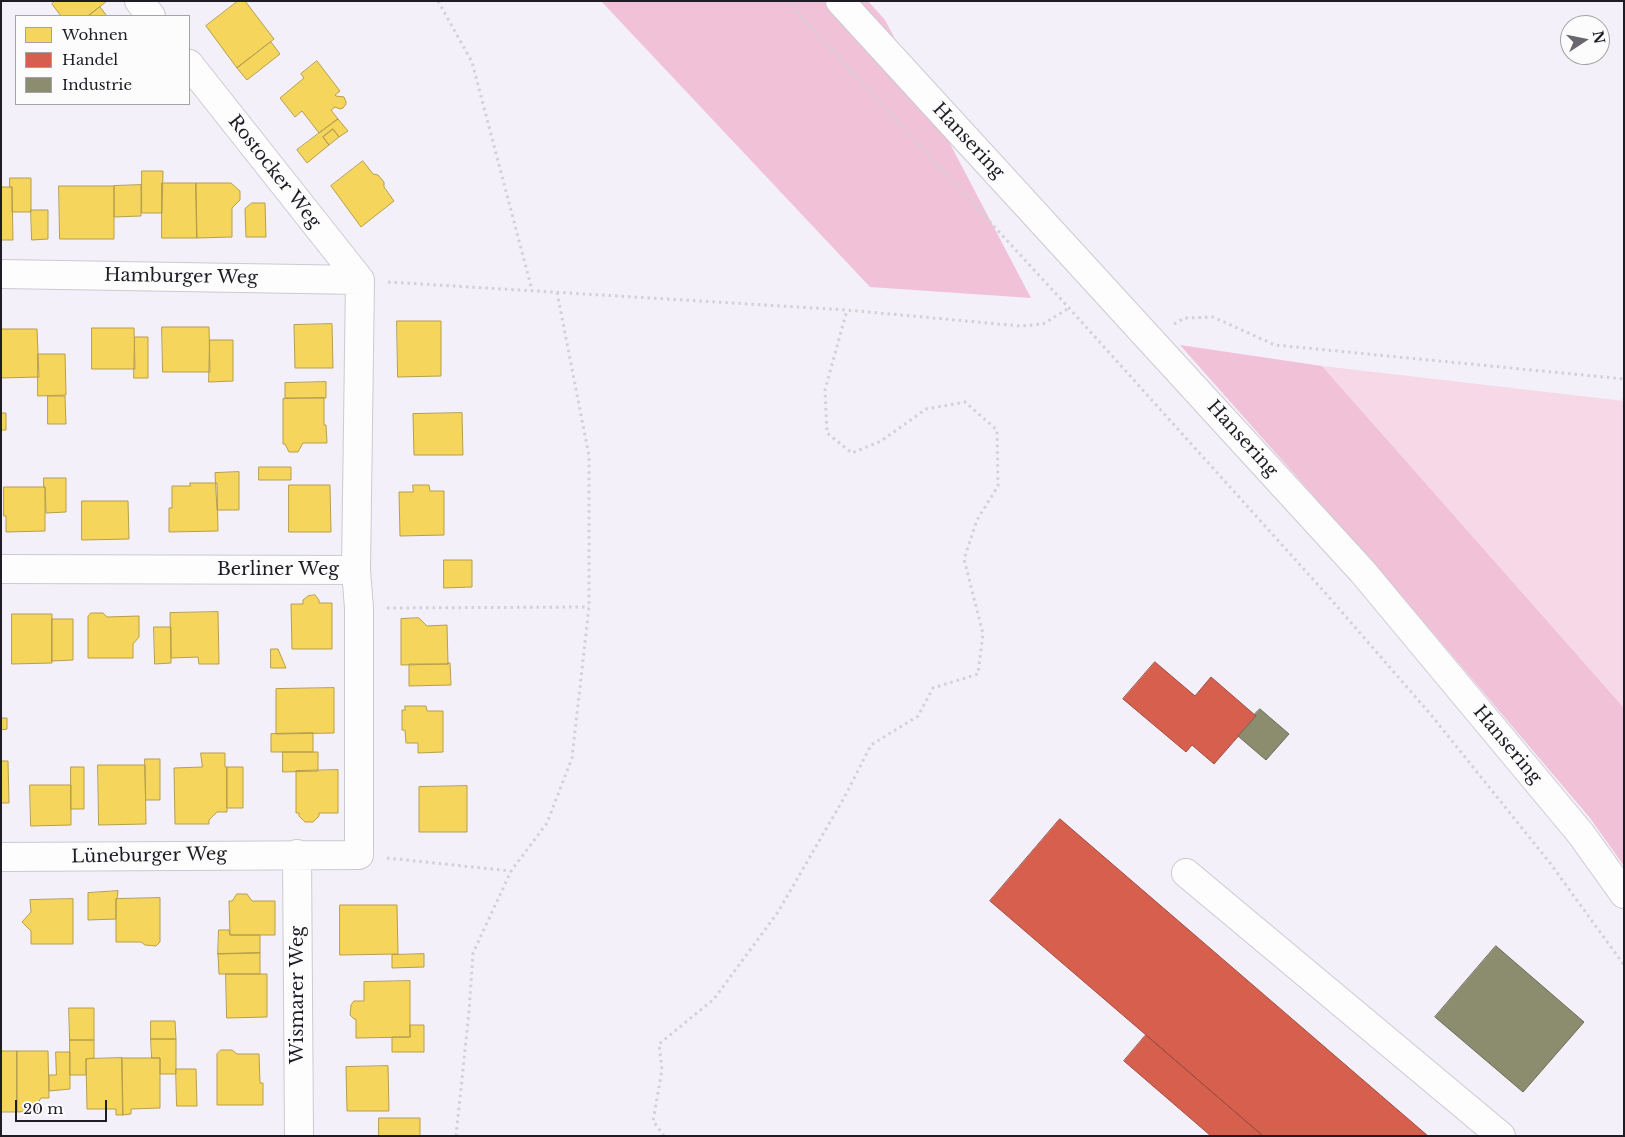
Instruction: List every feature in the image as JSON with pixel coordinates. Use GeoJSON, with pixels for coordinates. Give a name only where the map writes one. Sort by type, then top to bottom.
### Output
{"type":"FeatureCollection","features":[{"type":"Feature","properties":{"kind":"street"},"geometry":{"type":"LineString","coordinates":[[139,1],[150,15]]}},
{"type":"Feature","properties":{"kind":"street","name":"Hansering"},"geometry":{"type":"LineString","coordinates":[[840,1],[1362,571],[1581,834],[1624,894]]}},
{"type":"Feature","properties":{"kind":"street","name":"Rostocker Weg"},"geometry":{"type":"LineString","coordinates":[[190,65],[360,280]]}},
{"type":"Feature","properties":{"kind":"street","name":"Hamburger Weg"},"geometry":{"type":"LineString","coordinates":[[1,274],[360,280]]}},
{"type":"Feature","properties":{"kind":"street","name":"Berliner Weg"},"geometry":{"type":"LineString","coordinates":[[1,569],[356,570],[360,280]]}},
{"type":"Feature","properties":{"kind":"street"},"geometry":{"type":"LineString","coordinates":[[297,854],[359,855],[359,608],[356,570]]}},
{"type":"Feature","properties":{"kind":"street","name":"Lüneburger Weg"},"geometry":{"type":"LineString","coordinates":[[1,857],[297,854]]}},
{"type":"Feature","properties":{"kind":"street","name":"Wismarer Weg"},"geometry":{"type":"LineString","coordinates":[[297,854],[299,1136]]}},
{"type":"Feature","properties":{"kind":"street"},"geometry":{"type":"LineString","coordinates":[[1186,873],[1501,1136]]}},
{"type":"Feature","properties":{"kind":"path"},"geometry":{"type":"LineString","coordinates":[[438,1],[472,62],[532,290]]}},
{"type":"Feature","properties":{"kind":"path"},"geometry":{"type":"LineString","coordinates":[[787,1],[1069,308],[1322,589],[1432,716],[1550,863],[1624,965]]}},
{"type":"Feature","properties":{"kind":"path"},"geometry":{"type":"LineString","coordinates":[[360,280],[847,310],[1020,326],[1043,324],[1069,308]]}},
{"type":"Feature","properties":{"kind":"path"},"geometry":{"type":"LineString","coordinates":[[456,1136],[473,953],[511,871],[547,823],[572,758],[589,607],[589,456],[557,292]]}},
{"type":"Feature","properties":{"kind":"path"},"geometry":{"type":"LineString","coordinates":[[664,1136],[653,1121],[662,1070],[659,1044],[714,998],[778,912],[844,798],[871,745],[918,716],[933,688],[978,674],[983,634],[964,559],[977,520],[998,486],[997,430],[965,402],[926,409],[881,441],[852,453],[827,434],[825,390],[847,310]]}},
{"type":"Feature","properties":{"kind":"path"},"geometry":{"type":"LineString","coordinates":[[1150,338],[1185,318],[1213,317],[1275,346],[1624,379]]}},
{"type":"Feature","properties":{"kind":"path"},"geometry":{"type":"LineString","coordinates":[[1624,398],[1624,411]]}},
{"type":"Feature","properties":{"kind":"path"},"geometry":{"type":"LineString","coordinates":[[359,608],[589,607]]}},
{"type":"Feature","properties":{"kind":"path"},"geometry":{"type":"LineString","coordinates":[[359,855],[511,871]]}},
{"type":"Feature","properties":{"kind":"shaded area"},"geometry":{"type":"Polygon","coordinates":[[[601,1],[868,1],[885,20],[1031,298],[870,287],[601,1]]]}},
{"type":"Feature","properties":{"kind":"shaded area"},"geometry":{"type":"Polygon","coordinates":[[[1180,345],[1322,366],[1624,708],[1624,866],[1590,818],[1389,581],[1180,345]]]}},
{"type":"Feature","properties":{"kind":"shaded area"},"geometry":{"type":"Polygon","coordinates":[[[1322,366],[1624,401],[1624,708],[1322,366]]]}},
{"type":"Feature","properties":{"kind":"building: Wohnen"},"geometry":{"type":"Polygon","coordinates":[[[55,1],[107,1],[89,15],[60,15],[52,4],[55,1]]]}},
{"type":"Feature","properties":{"kind":"building: Wohnen"},"geometry":{"type":"Polygon","coordinates":[[[238,1],[245,1],[274,39],[237,68],[206,26],[238,1]]]}},
{"type":"Feature","properties":{"kind":"building: Wohnen"},"geometry":{"type":"Polygon","coordinates":[[[100,7],[106,15],[89,15],[100,7]]]}},
{"type":"Feature","properties":{"kind":"building: Wohnen"},"geometry":{"type":"Polygon","coordinates":[[[271,42],[280,54],[247,80],[237,68],[271,42]]]}},
{"type":"Feature","properties":{"kind":"building: Wohnen"},"geometry":{"type":"Polygon","coordinates":[[[317,61],[340,91],[335,95],[344,97],[346,102],[343,108],[335,107],[331,110],[338,119],[319,133],[302,111],[295,117],[280,98],[304,78],[301,74],[317,61]]]}},
{"type":"Feature","properties":{"kind":"building: Wohnen"},"geometry":{"type":"Polygon","coordinates":[[[338,119],[348,131],[339,137],[333,129],[323,137],[329,145],[307,163],[297,150],[338,119]]]}},
{"type":"Feature","properties":{"kind":"building: Wohnen"},"geometry":{"type":"Polygon","coordinates":[[[333,129],[339,137],[329,145],[323,137],[333,129]]]}},
{"type":"Feature","properties":{"kind":"building: Wohnen"},"geometry":{"type":"Polygon","coordinates":[[[363,161],[373,174],[378,175],[384,182],[384,187],[394,201],[361,227],[331,186],[363,161]]]}},
{"type":"Feature","properties":{"kind":"building: Wohnen"},"geometry":{"type":"Polygon","coordinates":[[[142,171],[163,171],[162,213],[142,213],[142,171]]]}},
{"type":"Feature","properties":{"kind":"building: Wohnen"},"geometry":{"type":"Polygon","coordinates":[[[10,178],[31,178],[31,212],[12,212],[10,178]]]}},
{"type":"Feature","properties":{"kind":"building: Wohnen"},"geometry":{"type":"Polygon","coordinates":[[[162,183],[196,183],[197,238],[162,238],[162,183]]]}},
{"type":"Feature","properties":{"kind":"building: Wohnen"},"geometry":{"type":"Polygon","coordinates":[[[196,183],[231,183],[240,191],[240,200],[232,208],[232,237],[197,238],[196,183]]]}},
{"type":"Feature","properties":{"kind":"building: Wohnen"},"geometry":{"type":"Polygon","coordinates":[[[141,185],[141,216],[114,217],[114,186],[141,185]]]}},
{"type":"Feature","properties":{"kind":"building: Wohnen"},"geometry":{"type":"Polygon","coordinates":[[[59,186],[114,186],[114,239],[60,239],[59,186]]]}},
{"type":"Feature","properties":{"kind":"building: Wohnen"},"geometry":{"type":"Polygon","coordinates":[[[1,187],[12,187],[13,240],[1,240],[1,187]]]}},
{"type":"Feature","properties":{"kind":"building: Wohnen"},"geometry":{"type":"Polygon","coordinates":[[[252,203],[265,203],[266,237],[246,237],[245,209],[252,203]]]}},
{"type":"Feature","properties":{"kind":"building: Wohnen"},"geometry":{"type":"Polygon","coordinates":[[[31,210],[48,210],[48,239],[32,240],[31,210]]]}},
{"type":"Feature","properties":{"kind":"building: Wohnen"},"geometry":{"type":"Polygon","coordinates":[[[397,321],[441,321],[441,376],[398,377],[397,321]]]}},
{"type":"Feature","properties":{"kind":"building: Wohnen"},"geometry":{"type":"Polygon","coordinates":[[[332,324],[333,368],[295,368],[294,325],[332,324]]]}},
{"type":"Feature","properties":{"kind":"building: Wohnen"},"geometry":{"type":"Polygon","coordinates":[[[162,327],[209,327],[210,372],[163,372],[162,327]]]}},
{"type":"Feature","properties":{"kind":"building: Wohnen"},"geometry":{"type":"Polygon","coordinates":[[[92,328],[134,328],[135,369],[92,369],[92,328]]]}},
{"type":"Feature","properties":{"kind":"building: Wohnen"},"geometry":{"type":"Polygon","coordinates":[[[1,329],[37,329],[39,377],[1,378],[1,329]]]}},
{"type":"Feature","properties":{"kind":"building: Wohnen"},"geometry":{"type":"Polygon","coordinates":[[[135,337],[148,337],[148,378],[134,378],[135,337]]]}},
{"type":"Feature","properties":{"kind":"building: Wohnen"},"geometry":{"type":"Polygon","coordinates":[[[210,340],[233,340],[233,381],[209,382],[210,340]]]}},
{"type":"Feature","properties":{"kind":"building: Wohnen"},"geometry":{"type":"Polygon","coordinates":[[[38,354],[65,354],[66,395],[38,396],[38,354]]]}},
{"type":"Feature","properties":{"kind":"building: Wohnen"},"geometry":{"type":"Polygon","coordinates":[[[326,382],[326,398],[285,398],[285,383],[326,382]]]}},
{"type":"Feature","properties":{"kind":"building: Wohnen"},"geometry":{"type":"Polygon","coordinates":[[[48,396],[65,396],[66,424],[48,424],[48,396]]]}},
{"type":"Feature","properties":{"kind":"building: Wohnen"},"geometry":{"type":"Polygon","coordinates":[[[324,398],[324,425],[326,425],[327,443],[303,443],[298,452],[289,452],[285,444],[283,444],[283,399],[324,398]]]}},
{"type":"Feature","properties":{"kind":"building: Wohnen"},"geometry":{"type":"Polygon","coordinates":[[[1,413],[6,413],[6,430],[1,430],[1,413]]]}},
{"type":"Feature","properties":{"kind":"building: Wohnen"},"geometry":{"type":"Polygon","coordinates":[[[462,413],[463,455],[414,455],[413,414],[462,413]]]}},
{"type":"Feature","properties":{"kind":"building: Wohnen"},"geometry":{"type":"Polygon","coordinates":[[[259,467],[291,467],[291,480],[259,480],[259,467]]]}},
{"type":"Feature","properties":{"kind":"building: Wohnen"},"geometry":{"type":"Polygon","coordinates":[[[239,472],[239,510],[217,510],[215,473],[239,472]]]}},
{"type":"Feature","properties":{"kind":"building: Wohnen"},"geometry":{"type":"Polygon","coordinates":[[[44,478],[66,478],[66,512],[46,513],[44,478]]]}},
{"type":"Feature","properties":{"kind":"building: Wohnen"},"geometry":{"type":"Polygon","coordinates":[[[190,483],[217,483],[218,531],[169,532],[169,508],[172,508],[172,486],[190,486],[190,483]]]}},
{"type":"Feature","properties":{"kind":"building: Wohnen"},"geometry":{"type":"Polygon","coordinates":[[[289,485],[330,485],[331,532],[289,532],[289,485]]]}},
{"type":"Feature","properties":{"kind":"building: Wohnen"},"geometry":{"type":"Polygon","coordinates":[[[413,485],[429,485],[430,491],[444,491],[444,535],[400,536],[399,492],[413,492],[413,485]]]}},
{"type":"Feature","properties":{"kind":"building: Wohnen"},"geometry":{"type":"Polygon","coordinates":[[[4,487],[45,487],[45,531],[6,532],[4,487]]]}},
{"type":"Feature","properties":{"kind":"building: Wohnen"},"geometry":{"type":"Polygon","coordinates":[[[82,501],[128,501],[129,539],[82,540],[82,501]]]}},
{"type":"Feature","properties":{"kind":"building: Wohnen"},"geometry":{"type":"Polygon","coordinates":[[[444,560],[472,560],[472,587],[444,588],[444,560]]]}},
{"type":"Feature","properties":{"kind":"building: Wohnen"},"geometry":{"type":"Polygon","coordinates":[[[315,595],[319,603],[332,603],[332,649],[292,649],[291,604],[303,604],[303,600],[308,596],[315,595]]]}},
{"type":"Feature","properties":{"kind":"building: Wohnen"},"geometry":{"type":"Polygon","coordinates":[[[218,612],[219,664],[199,664],[198,657],[171,658],[170,613],[218,612]]]}},
{"type":"Feature","properties":{"kind":"building: Wohnen"},"geometry":{"type":"Polygon","coordinates":[[[91,613],[103,613],[107,617],[139,616],[139,637],[133,644],[133,658],[88,658],[88,617],[91,613]]]}},
{"type":"Feature","properties":{"kind":"building: Wohnen"},"geometry":{"type":"Polygon","coordinates":[[[12,614],[52,614],[52,663],[12,664],[12,614]]]}},
{"type":"Feature","properties":{"kind":"building: Wohnen"},"geometry":{"type":"Polygon","coordinates":[[[419,618],[427,626],[447,625],[448,664],[401,665],[401,619],[419,618]]]}},
{"type":"Feature","properties":{"kind":"building: Wohnen"},"geometry":{"type":"Polygon","coordinates":[[[52,619],[73,619],[73,660],[52,661],[52,619]]]}},
{"type":"Feature","properties":{"kind":"building: Wohnen"},"geometry":{"type":"Polygon","coordinates":[[[154,627],[171,627],[171,663],[155,664],[154,627]]]}},
{"type":"Feature","properties":{"kind":"building: Wohnen"},"geometry":{"type":"Polygon","coordinates":[[[271,649],[278,649],[286,668],[271,668],[271,649]]]}},
{"type":"Feature","properties":{"kind":"building: Wohnen"},"geometry":{"type":"Polygon","coordinates":[[[450,663],[451,685],[409,686],[409,664],[450,663]]]}},
{"type":"Feature","properties":{"kind":"building: Wohnen"},"geometry":{"type":"Polygon","coordinates":[[[334,688],[334,733],[276,734],[276,689],[334,688]]]}},
{"type":"Feature","properties":{"kind":"building: Wohnen"},"geometry":{"type":"Polygon","coordinates":[[[405,706],[426,706],[427,711],[443,711],[443,752],[418,753],[418,743],[406,743],[405,730],[402,730],[402,710],[405,710],[405,706]]]}},
{"type":"Feature","properties":{"kind":"building: Wohnen"},"geometry":{"type":"Polygon","coordinates":[[[1,718],[7,718],[7,729],[1,730],[1,718]]]}},
{"type":"Feature","properties":{"kind":"building: Wohnen"},"geometry":{"type":"Polygon","coordinates":[[[313,733],[313,752],[271,752],[271,734],[313,733]]]}},
{"type":"Feature","properties":{"kind":"building: Wohnen"},"geometry":{"type":"Polygon","coordinates":[[[283,752],[318,752],[318,771],[283,772],[283,752]]]}},
{"type":"Feature","properties":{"kind":"building: Wohnen"},"geometry":{"type":"Polygon","coordinates":[[[201,753],[225,753],[225,767],[227,767],[227,812],[217,812],[209,820],[209,824],[175,824],[174,768],[202,767],[201,753]]]}},
{"type":"Feature","properties":{"kind":"building: Wohnen"},"geometry":{"type":"Polygon","coordinates":[[[145,759],[160,759],[160,800],[146,800],[145,759]]]}},
{"type":"Feature","properties":{"kind":"building: Wohnen"},"geometry":{"type":"Polygon","coordinates":[[[1,761],[8,761],[9,803],[1,803],[1,761]]]}},
{"type":"Feature","properties":{"kind":"building: Wohnen"},"geometry":{"type":"Polygon","coordinates":[[[98,765],[145,765],[146,824],[99,825],[98,765]]]}},
{"type":"Feature","properties":{"kind":"building: Wohnen"},"geometry":{"type":"Polygon","coordinates":[[[71,767],[84,767],[84,809],[71,809],[71,767]]]}},
{"type":"Feature","properties":{"kind":"building: Wohnen"},"geometry":{"type":"Polygon","coordinates":[[[227,767],[243,767],[243,808],[227,808],[227,767]]]}},
{"type":"Feature","properties":{"kind":"building: Wohnen"},"geometry":{"type":"Polygon","coordinates":[[[338,770],[338,813],[319,813],[319,816],[313,822],[305,822],[299,816],[299,813],[296,813],[296,771],[338,770]]]}},
{"type":"Feature","properties":{"kind":"building: Wohnen"},"geometry":{"type":"Polygon","coordinates":[[[30,785],[71,785],[71,825],[31,826],[30,785]]]}},
{"type":"Feature","properties":{"kind":"building: Wohnen"},"geometry":{"type":"Polygon","coordinates":[[[467,786],[467,832],[419,832],[419,787],[467,786]]]}},
{"type":"Feature","properties":{"kind":"building: Wohnen"},"geometry":{"type":"Polygon","coordinates":[[[118,891],[116,919],[88,920],[88,893],[118,891]]]}},
{"type":"Feature","properties":{"kind":"building: Wohnen"},"geometry":{"type":"Polygon","coordinates":[[[237,894],[247,894],[252,901],[275,901],[275,935],[230,935],[229,901],[232,901],[237,894]]]}},
{"type":"Feature","properties":{"kind":"building: Wohnen"},"geometry":{"type":"Polygon","coordinates":[[[160,898],[160,942],[156,946],[145,945],[141,942],[116,942],[116,899],[160,898]]]}},
{"type":"Feature","properties":{"kind":"building: Wohnen"},"geometry":{"type":"Polygon","coordinates":[[[73,899],[73,944],[31,944],[31,931],[22,922],[31,912],[30,900],[73,899]]]}},
{"type":"Feature","properties":{"kind":"building: Wohnen"},"geometry":{"type":"Polygon","coordinates":[[[340,905],[397,905],[398,954],[340,955],[340,905]]]}},
{"type":"Feature","properties":{"kind":"building: Wohnen"},"geometry":{"type":"Polygon","coordinates":[[[219,930],[229,930],[230,935],[260,935],[260,953],[218,954],[219,930]]]}},
{"type":"Feature","properties":{"kind":"building: Wohnen"},"geometry":{"type":"Polygon","coordinates":[[[260,953],[260,974],[219,974],[218,954],[260,953]]]}},
{"type":"Feature","properties":{"kind":"building: Wohnen"},"geometry":{"type":"Polygon","coordinates":[[[424,954],[424,967],[392,968],[392,955],[424,954]]]}},
{"type":"Feature","properties":{"kind":"building: Wohnen"},"geometry":{"type":"Polygon","coordinates":[[[226,974],[267,974],[267,1017],[227,1018],[226,974]]]}},
{"type":"Feature","properties":{"kind":"building: Wohnen"},"geometry":{"type":"Polygon","coordinates":[[[410,981],[410,1037],[356,1038],[356,1019],[350,1015],[351,1005],[354,1001],[364,1001],[364,982],[410,981]]]}},
{"type":"Feature","properties":{"kind":"building: Wohnen"},"geometry":{"type":"Polygon","coordinates":[[[69,1008],[94,1008],[94,1040],[70,1040],[69,1008]]]}},
{"type":"Feature","properties":{"kind":"building: Wohnen"},"geometry":{"type":"Polygon","coordinates":[[[151,1021],[175,1021],[176,1039],[151,1039],[151,1021]]]}},
{"type":"Feature","properties":{"kind":"building: Wohnen"},"geometry":{"type":"Polygon","coordinates":[[[410,1025],[424,1025],[424,1052],[392,1052],[392,1037],[410,1037],[410,1025]]]}},
{"type":"Feature","properties":{"kind":"building: Wohnen"},"geometry":{"type":"Polygon","coordinates":[[[151,1039],[176,1039],[176,1074],[160,1074],[160,1058],[152,1058],[151,1039]]]}},
{"type":"Feature","properties":{"kind":"building: Wohnen"},"geometry":{"type":"Polygon","coordinates":[[[70,1040],[94,1040],[94,1058],[86,1059],[86,1075],[70,1075],[70,1040]]]}},
{"type":"Feature","properties":{"kind":"building: Wohnen"},"geometry":{"type":"Polygon","coordinates":[[[221,1050],[232,1050],[237,1054],[259,1054],[260,1083],[263,1083],[263,1105],[217,1105],[217,1054],[221,1050]]]}},
{"type":"Feature","properties":{"kind":"building: Wohnen"},"geometry":{"type":"Polygon","coordinates":[[[1,1051],[17,1051],[17,1112],[1,1112],[1,1051]]]}},
{"type":"Feature","properties":{"kind":"building: Wohnen"},"geometry":{"type":"Polygon","coordinates":[[[17,1051],[48,1051],[49,1098],[41,1098],[38,1103],[38,1111],[17,1112],[17,1051]]]}},
{"type":"Feature","properties":{"kind":"building: Wohnen"},"geometry":{"type":"Polygon","coordinates":[[[56,1052],[70,1052],[70,1089],[49,1091],[49,1075],[56,1075],[56,1052]]]}},
{"type":"Feature","properties":{"kind":"building: Wohnen"},"geometry":{"type":"Polygon","coordinates":[[[122,1058],[160,1058],[160,1108],[131,1109],[131,1114],[123,1115],[122,1058]]]}},
{"type":"Feature","properties":{"kind":"building: Wohnen"},"geometry":{"type":"Polygon","coordinates":[[[122,1058],[123,1115],[116,1115],[116,1109],[87,1109],[86,1059],[122,1058]]]}},
{"type":"Feature","properties":{"kind":"building: Wohnen"},"geometry":{"type":"Polygon","coordinates":[[[388,1066],[389,1111],[347,1111],[346,1067],[388,1066]]]}},
{"type":"Feature","properties":{"kind":"building: Wohnen"},"geometry":{"type":"Polygon","coordinates":[[[176,1069],[196,1069],[197,1106],[177,1106],[176,1069]]]}},
{"type":"Feature","properties":{"kind":"building: Wohnen"},"geometry":{"type":"Polygon","coordinates":[[[379,1118],[420,1118],[420,1136],[379,1136],[379,1118]]]}},
{"type":"Feature","properties":{"kind":"building: Handel"},"geometry":{"type":"Polygon","coordinates":[[[1155,662],[1195,696],[1211,677],[1256,716],[1214,764],[1192,745],[1186,752],[1123,699],[1155,662]]]}},
{"type":"Feature","properties":{"kind":"building: Handel"},"geometry":{"type":"Polygon","coordinates":[[[1060,819],[1428,1136],[1263,1136],[990,901],[1060,819]]]}},
{"type":"Feature","properties":{"kind":"building: Handel"},"geometry":{"type":"Polygon","coordinates":[[[1146,1035],[1263,1136],[1211,1136],[1124,1061],[1146,1035]]]}},
{"type":"Feature","properties":{"kind":"building: Industrie"},"geometry":{"type":"Polygon","coordinates":[[[1260,709],[1289,734],[1266,760],[1238,736],[1260,709]]]}},
{"type":"Feature","properties":{"kind":"building: Industrie"},"geometry":{"type":"Polygon","coordinates":[[[1496,946],[1584,1022],[1523,1092],[1435,1017],[1496,946]]]}}]}
